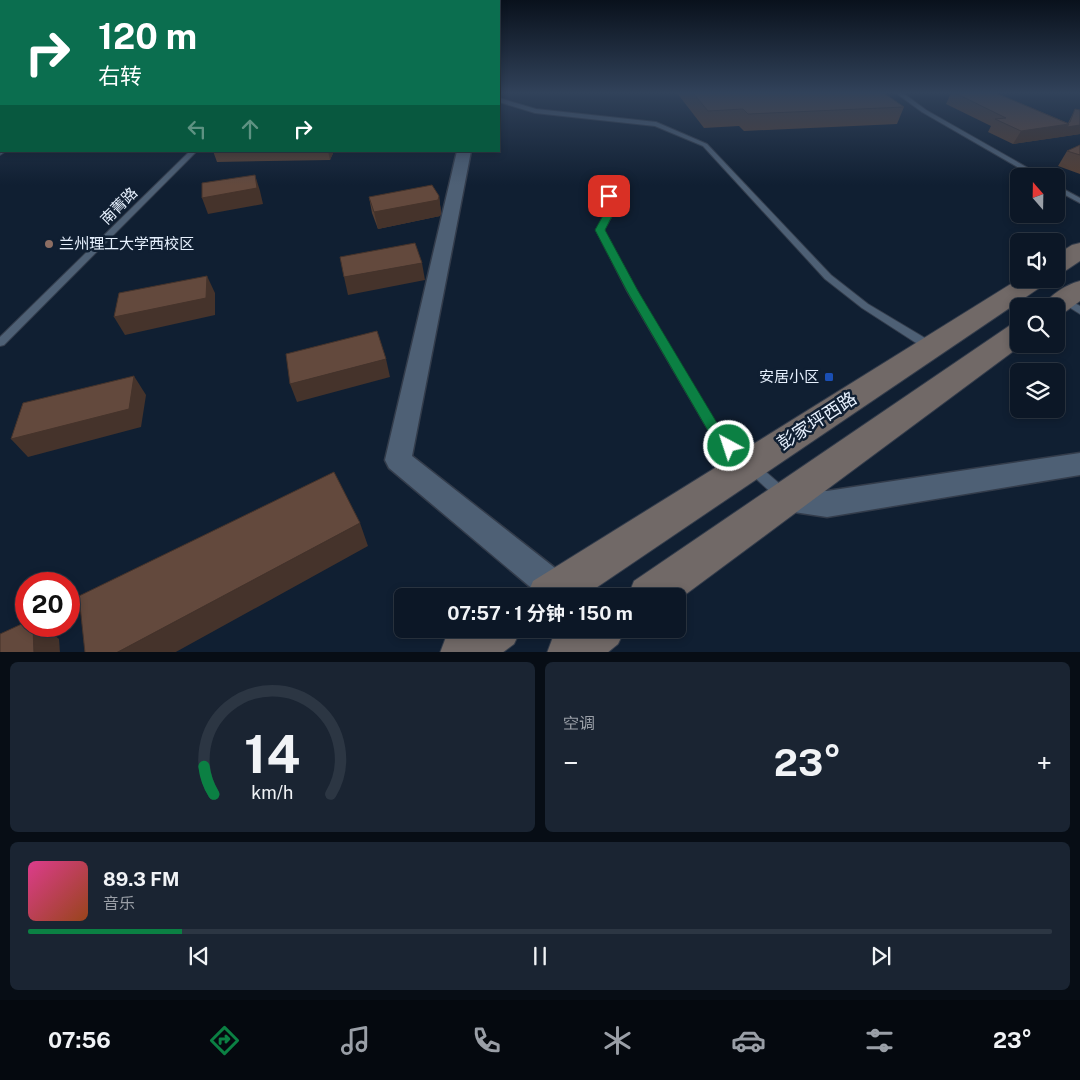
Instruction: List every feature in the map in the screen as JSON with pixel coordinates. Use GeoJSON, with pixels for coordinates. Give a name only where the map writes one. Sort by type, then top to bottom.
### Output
{"type":"FeatureCollection","features":[{"type":"Feature","properties":{"kind":"main road"},"geometry":{"type":"LineString","coordinates":[[1065,260],[1080,250]]}},
{"type":"Feature","properties":{"kind":"main road","name":"彭家坪西路"},"geometry":{"type":"LineString","coordinates":[[561,588],[1022,288]]}},
{"type":"Feature","properties":{"kind":"main road"},"geometry":{"type":"LineString","coordinates":[[660,588],[1010,339]]}},
{"type":"Feature","properties":{"kind":"main road"},"geometry":{"type":"LineString","coordinates":[[462,652],[485,638]]}},
{"type":"Feature","properties":{"kind":"main road"},"geometry":{"type":"LineString","coordinates":[[569,652],[590,638]]}},
{"type":"Feature","properties":{"kind":"street"},"geometry":{"type":"LineString","coordinates":[[464,152],[398,460],[547,588]]}},
{"type":"Feature","properties":{"kind":"street"},"geometry":{"type":"LineString","coordinates":[[788,499],[827,504],[1080,464]]}},
{"type":"Feature","properties":{"kind":"lane"},"geometry":{"type":"LineString","coordinates":[[651,123],[705,145],[828,277],[865,306],[931,347]]}},
{"type":"Feature","properties":{"kind":"lane"},"geometry":{"type":"LineString","coordinates":[[946,123],[1024,168]]}},
{"type":"Feature","properties":{"kind":"lane","name":"南菁路"},"geometry":{"type":"LineString","coordinates":[[0,343],[193,152]]}},
{"type":"Feature","properties":{"kind":"lane"},"geometry":{"type":"LineString","coordinates":[[608,181],[610,212],[600,230],[632,291],[718,437],[788,499]]}},
{"type":"Feature","properties":{"kind":"lane"},"geometry":{"type":"LineString","coordinates":[[1065,192],[1080,201]]}},
{"type":"Feature","properties":{"kind":"building"},"geometry":{"type":"Polygon","coordinates":[[[1005,123],[1069,124],[1021,131],[1005,123]]]}},
{"type":"Feature","properties":{"kind":"building"},"geometry":{"type":"Polygon","coordinates":[[[1080,123],[1080,125],[1067,127],[1069,124],[1080,123]]]}},
{"type":"Feature","properties":{"kind":"building"},"geometry":{"type":"Polygon","coordinates":[[[1080,145],[1080,155],[1067,151],[1080,145]]]}},
{"type":"Feature","properties":{"kind":"building"},"geometry":{"type":"Polygon","coordinates":[[[255,175],[257,188],[202,198],[202,183],[255,175]]]}},
{"type":"Feature","properties":{"kind":"building"},"geometry":{"type":"Polygon","coordinates":[[[432,185],[439,196],[438,200],[374,212],[369,197],[432,185]]]}},
{"type":"Feature","properties":{"kind":"building"},"geometry":{"type":"Polygon","coordinates":[[[415,243],[422,263],[344,277],[340,257],[415,243]]]}},
{"type":"Feature","properties":{"kind":"building"},"geometry":{"type":"Polygon","coordinates":[[[207,276],[206,298],[114,317],[119,293],[207,276]]]}},
{"type":"Feature","properties":{"kind":"building"},"geometry":{"type":"Polygon","coordinates":[[[377,331],[386,359],[290,384],[286,354],[377,331]]]}},
{"type":"Feature","properties":{"kind":"building"},"geometry":{"type":"Polygon","coordinates":[[[134,376],[129,409],[11,439],[23,403],[134,376]]]}},
{"type":"Feature","properties":{"kind":"building"},"geometry":{"type":"Polygon","coordinates":[[[334,472],[360,523],[118,652],[85,652],[80,596],[334,472]]]}},
{"type":"Feature","properties":{"kind":"building"},"geometry":{"type":"Polygon","coordinates":[[[15,627],[15,637],[33,637],[34,652],[0,652],[0,634],[15,627]]]}},
{"type":"Feature","properties":{"kind":"place","name":"兰州理工大学西校区"},"geometry":{"type":"Point","coordinates":[49,244]}},
{"type":"Feature","properties":{"kind":"place","name":"安居小区"},"geometry":{"type":"Point","coordinates":[829,377]}},
{"type":"Feature","properties":{"kind":"route"},"geometry":{"type":"LineString","coordinates":[[609,196],[610,212],[600,230],[632,291],[718,437],[729,446]]}}]}
